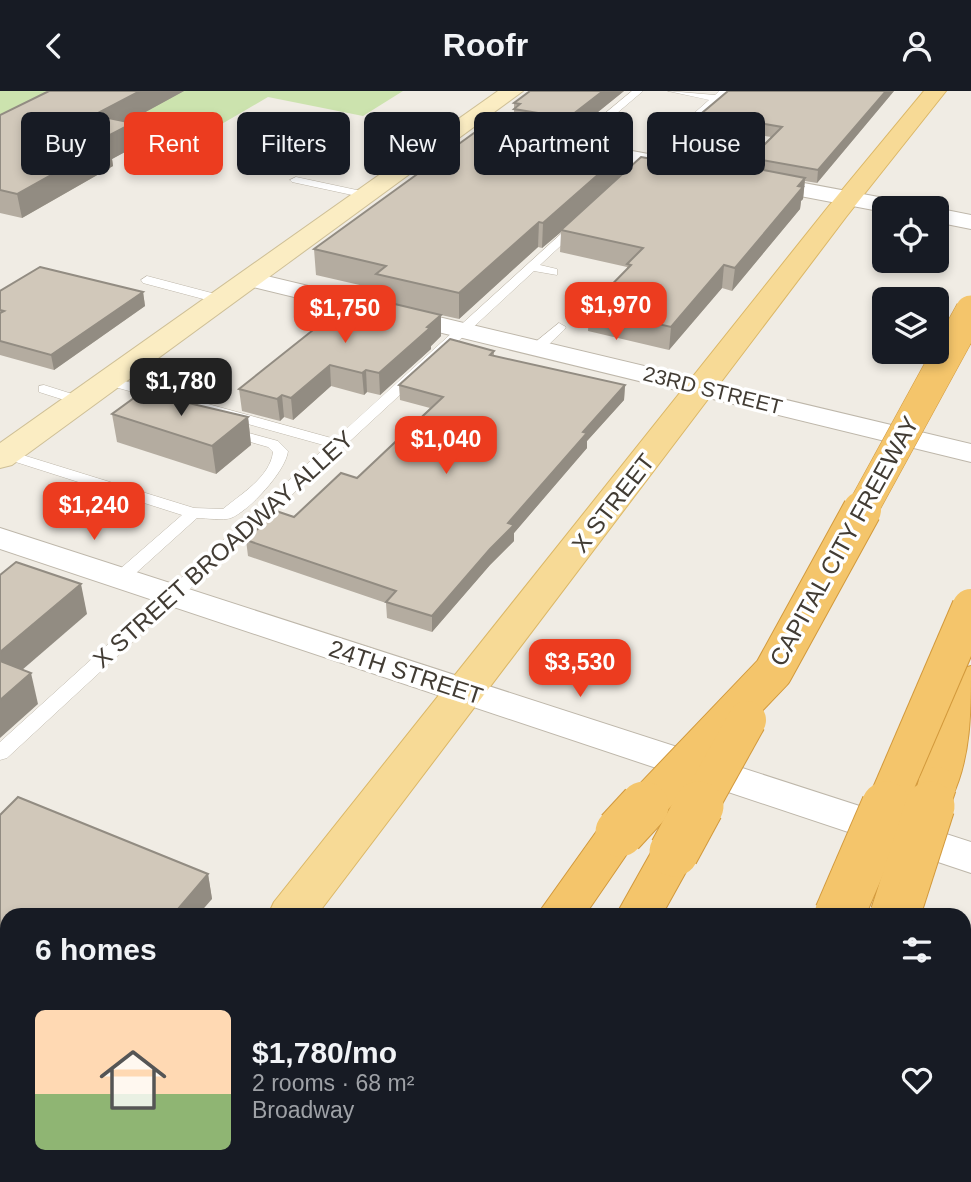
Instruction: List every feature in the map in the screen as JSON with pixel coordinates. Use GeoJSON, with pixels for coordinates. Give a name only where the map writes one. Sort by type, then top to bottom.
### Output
{"type":"FeatureCollection","features":[{"type":"Feature","properties":{"kind":"highway","name":"CAPITAL CITY FREEWAY"},"geometry":{"type":"LineString","coordinates":[[565,908],[620,832],[774,672],[971,311]]}},
{"type":"Feature","properties":{"kind":"highway"},"geometry":{"type":"LineString","coordinates":[[842,908],[971,608]]}},
{"type":"Feature","properties":{"kind":"highway"},"geometry":{"type":"LineString","coordinates":[[643,908],[774,672]]}},
{"type":"Feature","properties":{"kind":"highway"},"geometry":{"type":"LineString","coordinates":[[897,908],[971,679]]}},
{"type":"Feature","properties":{"kind":"main road"},"geometry":{"type":"LineString","coordinates":[[2,455],[366,195],[475,128],[512,91]]}},
{"type":"Feature","properties":{"kind":"main road","name":"X STREET"},"geometry":{"type":"LineString","coordinates":[[297,908],[935,91]]}},
{"type":"Feature","properties":{"kind":"street"},"geometry":{"type":"LineString","coordinates":[[633,157],[647,160]]}},
{"type":"Feature","properties":{"kind":"street"},"geometry":{"type":"LineString","coordinates":[[749,175],[872,203]]}},
{"type":"Feature","properties":{"kind":"street"},"geometry":{"type":"LineString","coordinates":[[949,218],[971,222]]}},
{"type":"Feature","properties":{"kind":"street","name":"23RD STREET"},"geometry":{"type":"LineString","coordinates":[[250,279],[971,453]]}},
{"type":"Feature","properties":{"kind":"street","name":"24TH STREET"},"geometry":{"type":"LineString","coordinates":[[0,538],[971,858]]}},
{"type":"Feature","properties":{"kind":"lane"},"geometry":{"type":"LineString","coordinates":[[613,112],[638,91]]}},
{"type":"Feature","properties":{"kind":"lane"},"geometry":{"type":"LineString","coordinates":[[673,91],[721,95]]}},
{"type":"Feature","properties":{"kind":"lane"},"geometry":{"type":"LineString","coordinates":[[702,112],[721,95]]}},
{"type":"Feature","properties":{"kind":"lane"},"geometry":{"type":"LineString","coordinates":[[622,183],[647,160]]}},
{"type":"Feature","properties":{"kind":"lane"},"geometry":{"type":"LineString","coordinates":[[296,180],[366,195]]}},
{"type":"Feature","properties":{"kind":"lane","name":"X STREET BROADWAY ALLEY"},"geometry":{"type":"LineString","coordinates":[[0,753],[591,211]]}},
{"type":"Feature","properties":{"kind":"lane"},"geometry":{"type":"LineString","coordinates":[[530,267],[553,272]]}},
{"type":"Feature","properties":{"kind":"lane"},"geometry":{"type":"LineString","coordinates":[[147,281],[222,300]]}},
{"type":"Feature","properties":{"kind":"lane"},"geometry":{"type":"LineString","coordinates":[[303,321],[331,299]]}},
{"type":"Feature","properties":{"kind":"lane"},"geometry":{"type":"LineString","coordinates":[[538,347],[559,327]]}},
{"type":"Feature","properties":{"kind":"lane"},"geometry":{"type":"LineString","coordinates":[[109,381],[338,444]]}},
{"type":"Feature","properties":{"kind":"lane"},"geometry":{"type":"LineString","coordinates":[[44,389],[79,401]]}},
{"type":"Feature","properties":{"kind":"lane"},"geometry":{"type":"LineString","coordinates":[[2,455],[193,513],[226,513],[275,471],[282,460],[281,451],[273,444],[190,418],[197,405]]}},
{"type":"Feature","properties":{"kind":"lane"},"geometry":{"type":"LineString","coordinates":[[119,579],[193,513]]}},
{"type":"Feature","properties":{"kind":"green space"},"geometry":{"type":"Polygon","coordinates":[[[0,91],[81,91],[43,112],[21,112],[21,124],[0,136],[0,91]]]}},
{"type":"Feature","properties":{"kind":"green space"},"geometry":{"type":"Polygon","coordinates":[[[183,91],[403,91],[369,112],[364,112],[363,116],[268,97],[242,112],[237,112],[237,115],[223,123],[223,112],[144,112],[183,91]]]}},
{"type":"Feature","properties":{"kind":"building"},"geometry":{"type":"Polygon","coordinates":[[[49,91],[140,91],[100,112],[21,112],[21,175],[51,175],[17,194],[0,190],[0,115],[49,91]]]}},
{"type":"Feature","properties":{"kind":"building"},"geometry":{"type":"Polygon","coordinates":[[[530,91],[603,91],[576,112],[532,112],[514,109],[520,104],[514,103],[530,91]]]}},
{"type":"Feature","properties":{"kind":"building"},"geometry":{"type":"Polygon","coordinates":[[[728,91],[886,91],[818,170],[765,161],[765,144],[782,127],[765,124],[765,112],[703,112],[728,91]]]}},
{"type":"Feature","properties":{"kind":"building"},"geometry":{"type":"Polygon","coordinates":[[[110,118],[124,121],[124,128],[110,135],[110,118]]]}},
{"type":"Feature","properties":{"kind":"building"},"geometry":{"type":"Polygon","coordinates":[[[474,133],[474,175],[598,175],[543,223],[539,222],[459,293],[376,274],[386,266],[314,249],[416,175],[460,175],[460,143],[474,133]]]}},
{"type":"Feature","properties":{"kind":"building"},"geometry":{"type":"Polygon","coordinates":[[[641,157],[647,158],[647,175],[765,175],[765,170],[805,178],[798,186],[803,187],[735,268],[724,265],[671,327],[589,308],[631,265],[627,264],[643,248],[561,230],[621,175],[633,175],[633,164],[641,157]]]}},
{"type":"Feature","properties":{"kind":"building"},"geometry":{"type":"Polygon","coordinates":[[[40,267],[143,292],[51,355],[0,341],[0,313],[4,311],[0,310],[0,291],[40,267]]]}},
{"type":"Feature","properties":{"kind":"building"},"geometry":{"type":"Polygon","coordinates":[[[357,295],[441,315],[379,373],[366,370],[362,373],[330,365],[291,398],[282,395],[277,399],[239,389],[357,295]]]}},
{"type":"Feature","properties":{"kind":"building"},"geometry":{"type":"Polygon","coordinates":[[[450,339],[494,351],[490,355],[625,385],[508,523],[514,525],[432,616],[386,602],[396,591],[246,540],[276,511],[294,517],[341,473],[357,478],[443,397],[399,385],[450,339]]]}},
{"type":"Feature","properties":{"kind":"building"},"geometry":{"type":"Polygon","coordinates":[[[142,392],[248,417],[212,446],[112,414],[142,392]]]}},
{"type":"Feature","properties":{"kind":"building"},"geometry":{"type":"Polygon","coordinates":[[[16,562],[81,584],[0,652],[0,575],[16,562]]]}},
{"type":"Feature","properties":{"kind":"building"},"geometry":{"type":"Polygon","coordinates":[[[0,661],[31,673],[0,700],[0,661]]]}},
{"type":"Feature","properties":{"kind":"building"},"geometry":{"type":"Polygon","coordinates":[[[18,797],[208,874],[179,908],[0,908],[0,815],[18,797]]]}}]}
